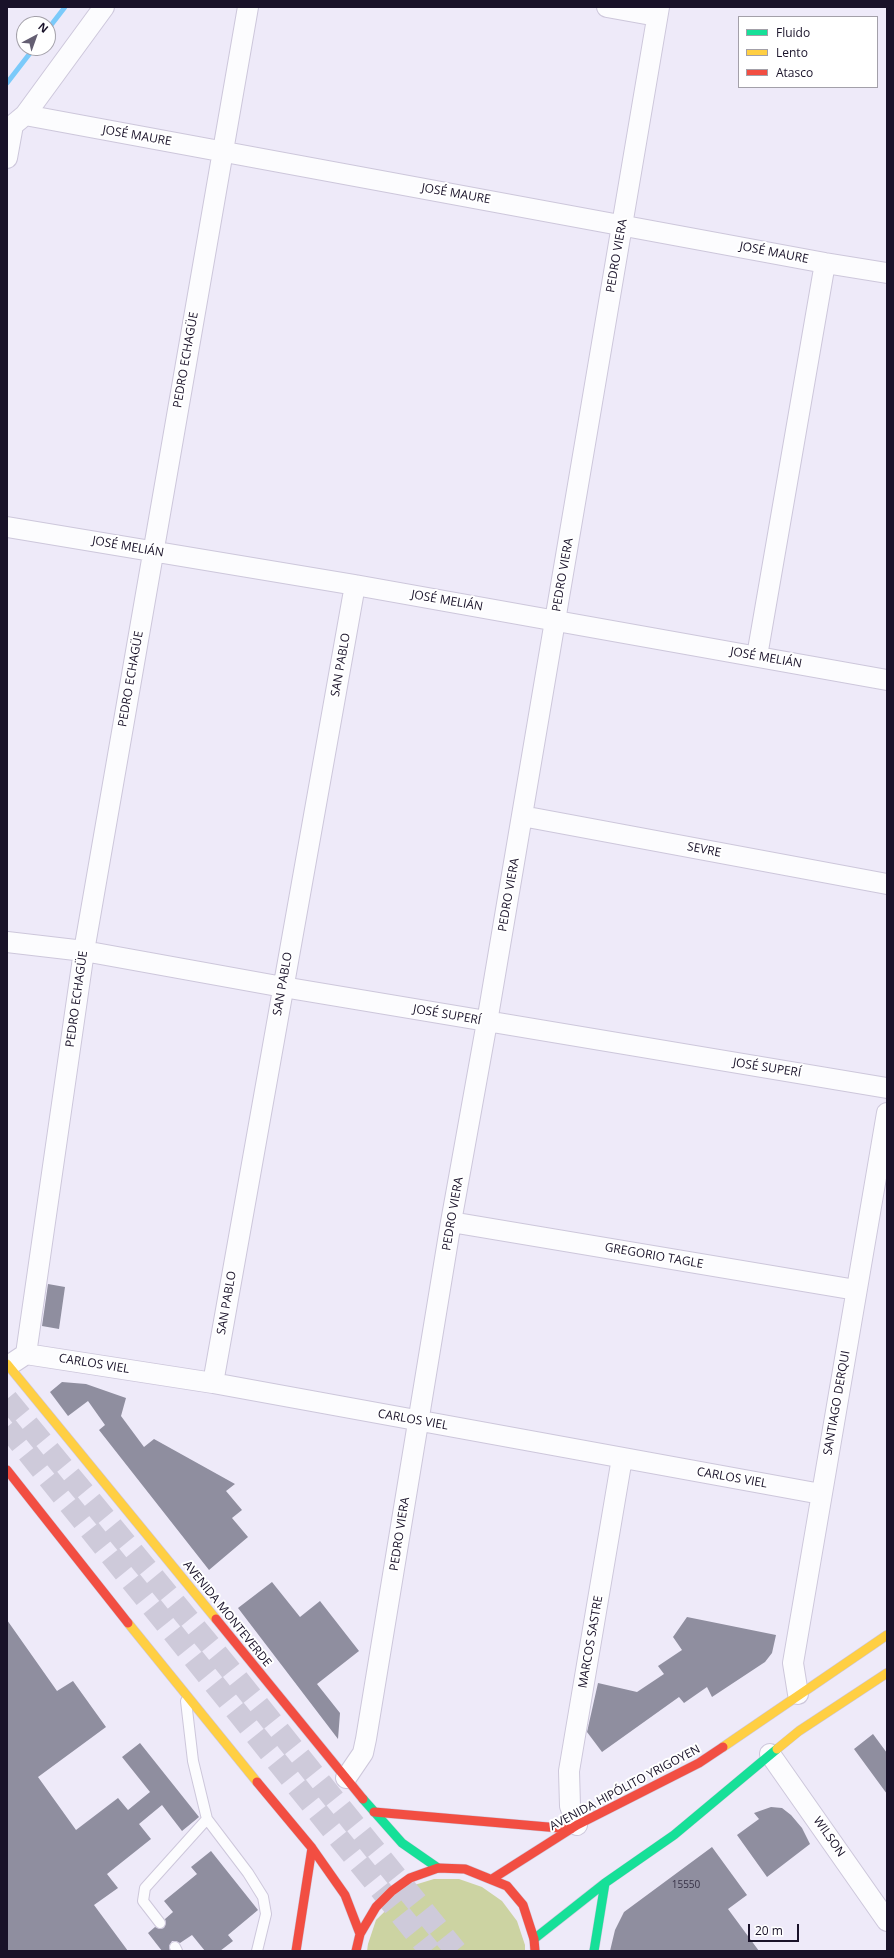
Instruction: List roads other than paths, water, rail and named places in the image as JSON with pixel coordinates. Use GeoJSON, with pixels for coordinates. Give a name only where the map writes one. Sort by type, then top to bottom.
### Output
{"type":"FeatureCollection","features":[{"type":"Feature","properties":{"kind":"main road","name":"AVENIDA MONTEVERDE"},"geometry":{"type":"LineString","coordinates":[[8,1365],[374,1812],[402,1843],[438,1868]]}},
{"type":"Feature","properties":{"kind":"main road"},"geometry":{"type":"LineString","coordinates":[[7,1470],[185,1696],[312,1848],[344,1895],[360,1934]]}},
{"type":"Feature","properties":{"kind":"main road","name":"AVENIDA HIPÓLITO YRIGOYEN"},"geometry":{"type":"LineString","coordinates":[[492,1879],[574,1827],[699,1763],[798,1694],[887,1635]]}},
{"type":"Feature","properties":{"kind":"main road"},"geometry":{"type":"LineString","coordinates":[[534,1939],[605,1882],[674,1835],[799,1731],[887,1673]]}},
{"type":"Feature","properties":{"kind":"main road"},"geometry":{"type":"LineString","coordinates":[[374,1812],[574,1827]]}},
{"type":"Feature","properties":{"kind":"main road"},"geometry":{"type":"LineString","coordinates":[[296,1951],[312,1848]]}},
{"type":"Feature","properties":{"kind":"main road"},"geometry":{"type":"LineString","coordinates":[[356,1951],[360,1934],[376,1907],[392,1890],[410,1878],[438,1868],[466,1869],[507,1886],[523,1905],[534,1939],[535,1951]]}},
{"type":"Feature","properties":{"kind":"main road"},"geometry":{"type":"LineString","coordinates":[[594,1951],[605,1882]]}},
{"type":"Feature","properties":{"kind":"street"},"geometry":{"type":"LineString","coordinates":[[7,158],[15,124],[104,7]]}},
{"type":"Feature","properties":{"kind":"street","name":"PEDRO ECHAGÜE"},"geometry":{"type":"LineString","coordinates":[[26,1354],[84,951],[248,7]]}},
{"type":"Feature","properties":{"kind":"street"},"geometry":{"type":"LineString","coordinates":[[607,7],[658,11]]}},
{"type":"Feature","properties":{"kind":"street","name":"PEDRO VIERA"},"geometry":{"type":"LineString","coordinates":[[346,1778],[363,1753],[366,1740],[451,1222],[487,1022],[658,11]]}},
{"type":"Feature","properties":{"kind":"street","name":"JOSÉ MAURE"},"geometry":{"type":"LineString","coordinates":[[15,124],[222,151],[825,263],[887,273]]}},
{"type":"Feature","properties":{"kind":"street"},"geometry":{"type":"LineString","coordinates":[[757,656],[825,263]]}},
{"type":"Feature","properties":{"kind":"street","name":"JOSÉ MELIÁN"},"geometry":{"type":"LineString","coordinates":[[7,526],[355,585],[887,680]]}},
{"type":"Feature","properties":{"kind":"street","name":"SAN PABLO"},"geometry":{"type":"LineString","coordinates":[[213,1383],[282,987],[355,585]]}},
{"type":"Feature","properties":{"kind":"street","name":"SEVRE"},"geometry":{"type":"LineString","coordinates":[[522,816],[887,884]]}},
{"type":"Feature","properties":{"kind":"street","name":"JOSÉ SUPERÍ"},"geometry":{"type":"LineString","coordinates":[[7,942],[84,951],[487,1022],[887,1088]]}},
{"type":"Feature","properties":{"kind":"street","name":"SANTIAGO DERQUI"},"geometry":{"type":"LineString","coordinates":[[798,1694],[793,1663],[887,1113]]}},
{"type":"Feature","properties":{"kind":"street","name":"GREGORIO TAGLE"},"geometry":{"type":"LineString","coordinates":[[451,1222],[856,1290]]}},
{"type":"Feature","properties":{"kind":"street"},"geometry":{"type":"LineString","coordinates":[[8,1365],[26,1354]]}},
{"type":"Feature","properties":{"kind":"street","name":"CARLOS VIEL"},"geometry":{"type":"LineString","coordinates":[[26,1354],[213,1383],[822,1494]]}},
{"type":"Feature","properties":{"kind":"street","name":"MARCOS SASTRE"},"geometry":{"type":"LineString","coordinates":[[574,1827],[570,1806],[569,1771],[622,1458]]}},
{"type":"Feature","properties":{"kind":"street","name":"WILSON"},"geometry":{"type":"LineString","coordinates":[[770,1754],[887,1921]]}},
{"type":"Feature","properties":{"kind":"lane"},"geometry":{"type":"LineString","coordinates":[[185,1696],[192,1761],[207,1819],[244,1867],[263,1897],[266,1914],[257,1951]]}},
{"type":"Feature","properties":{"kind":"lane"},"geometry":{"type":"LineString","coordinates":[[160,1923],[143,1901],[145,1888],[207,1819]]}},
{"type":"Feature","properties":{"kind":"waterway"},"geometry":{"type":"LineString","coordinates":[[56,19],[65,7]]}},
{"type":"Feature","properties":{"kind":"waterway"},"geometry":{"type":"LineString","coordinates":[[7,83],[28,56]]}},
{"type":"Feature","properties":{"kind":"tunnel"},"geometry":{"type":"LineString","coordinates":[[7,1399],[228,1667],[456,1951]]}},
{"type":"Feature","properties":{"kind":"tunnel"},"geometry":{"type":"LineString","coordinates":[[7,1427],[430,1951]]}}]}
